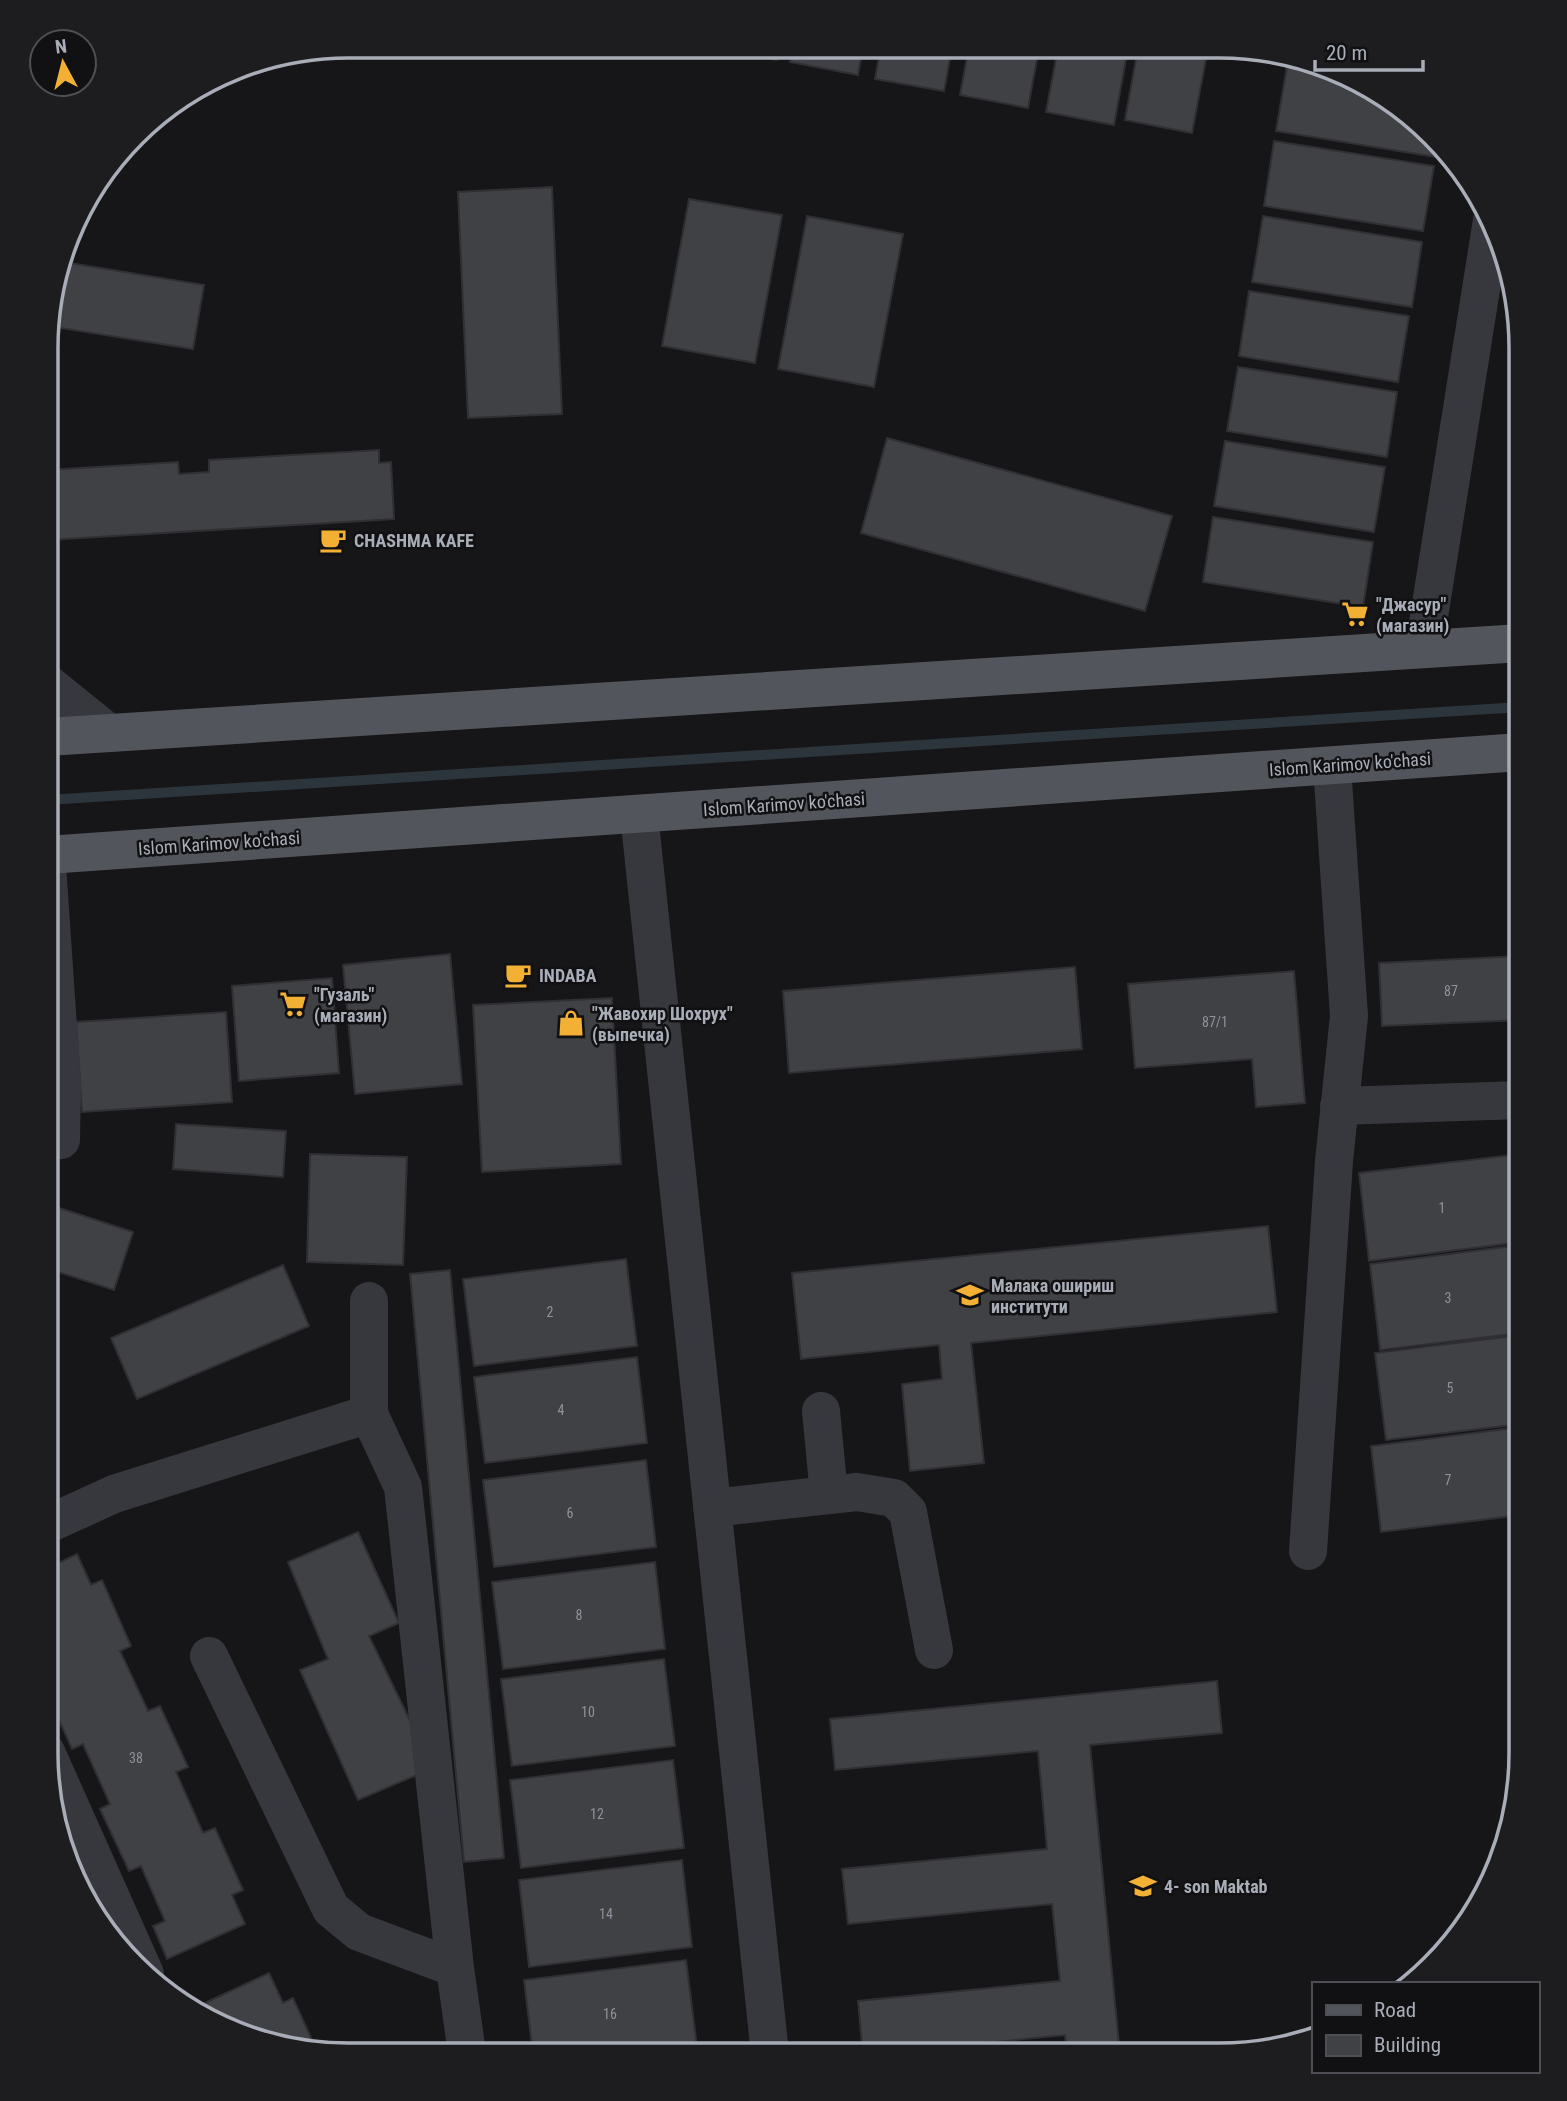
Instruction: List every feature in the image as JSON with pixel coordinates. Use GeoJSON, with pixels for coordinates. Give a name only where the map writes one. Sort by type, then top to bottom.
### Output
{"type":"FeatureCollection","features":[{"type":"Feature","properties":{"kind":"main road"},"geometry":{"type":"LineString","coordinates":[[58,736],[1509,644]]}},
{"type":"Feature","properties":{"kind":"main road","name":"Islom Karimov ko'chasi"},"geometry":{"type":"LineString","coordinates":[[58,854],[1509,753]]}},
{"type":"Feature","properties":{"kind":"street"},"geometry":{"type":"LineString","coordinates":[[1424,648],[1489,241]]}},
{"type":"Feature","properties":{"kind":"street"},"geometry":{"type":"LineString","coordinates":[[58,692],[108,733]]}},
{"type":"Feature","properties":{"kind":"street"},"geometry":{"type":"LineString","coordinates":[[1308,1551],[1339,1106],[1349,1016],[1332,765]]}},
{"type":"Feature","properties":{"kind":"street"},"geometry":{"type":"LineString","coordinates":[[639,814],[769,2043]]}},
{"type":"Feature","properties":{"kind":"street"},"geometry":{"type":"LineString","coordinates":[[58,1027],[62,1086],[61,1140],[58,1140]]}},
{"type":"Feature","properties":{"kind":"street"},"geometry":{"type":"LineString","coordinates":[[1339,1106],[1509,1100]]}},
{"type":"Feature","properties":{"kind":"street"},"geometry":{"type":"LineString","coordinates":[[369,1301],[369,1414],[403,1487],[455,1968],[466,2043]]}},
{"type":"Feature","properties":{"kind":"street"},"geometry":{"type":"LineString","coordinates":[[821,1410],[829,1495]]}},
{"type":"Feature","properties":{"kind":"street"},"geometry":{"type":"LineString","coordinates":[[58,1520],[114,1494],[369,1414]]}},
{"type":"Feature","properties":{"kind":"street"},"geometry":{"type":"LineString","coordinates":[[712,1508],[857,1492],[894,1498],[908,1512],[933,1650]]}},
{"type":"Feature","properties":{"kind":"street"},"geometry":{"type":"LineString","coordinates":[[209,1656],[331,1909],[359,1932],[455,1968]]}},
{"type":"Feature","properties":{"kind":"street"},"geometry":{"type":"LineString","coordinates":[[59,1781],[133,1947]]}},
{"type":"Feature","properties":{"kind":"building"},"geometry":{"type":"Polygon","coordinates":[[[791,58],[861,58],[858,75],[790,62],[791,58]]]}},
{"type":"Feature","properties":{"kind":"building"},"geometry":{"type":"Polygon","coordinates":[[[879,58],[950,58],[944,91],[875,79],[879,58]]]}},
{"type":"Feature","properties":{"kind":"building"},"geometry":{"type":"Polygon","coordinates":[[[967,58],[1037,58],[1028,108],[960,95],[967,58]]]}},
{"type":"Feature","properties":{"kind":"building"},"geometry":{"type":"Polygon","coordinates":[[[1056,58],[1126,58],[1114,125],[1046,112],[1056,58]]]}},
{"type":"Feature","properties":{"kind":"building"},"geometry":{"type":"Polygon","coordinates":[[[1136,58],[1206,58],[1192,133],[1125,120],[1136,58]]]}},
{"type":"Feature","properties":{"kind":"building"},"geometry":{"type":"Polygon","coordinates":[[[1287,66],[1330,80],[1364,97],[1396,118],[1436,157],[1276,131],[1287,66]]]}},
{"type":"Feature","properties":{"kind":"building"},"geometry":{"type":"Polygon","coordinates":[[[1274,141],[1434,166],[1423,231],[1264,206],[1274,141]]]}},
{"type":"Feature","properties":{"kind":"building"},"geometry":{"type":"Polygon","coordinates":[[[552,187],[562,414],[468,418],[458,192],[552,187]]]}},
{"type":"Feature","properties":{"kind":"building"},"geometry":{"type":"Polygon","coordinates":[[[689,199],[782,215],[755,363],[662,346],[689,199]]]}},
{"type":"Feature","properties":{"kind":"building"},"geometry":{"type":"Polygon","coordinates":[[[807,216],[903,234],[874,387],[778,369],[807,216]]]}},
{"type":"Feature","properties":{"kind":"building"},"geometry":{"type":"Polygon","coordinates":[[[1263,216],[1422,242],[1412,307],[1252,282],[1263,216]]]}},
{"type":"Feature","properties":{"kind":"building"},"geometry":{"type":"Polygon","coordinates":[[[71,263],[204,285],[193,349],[58,328],[63,291],[71,263]]]}},
{"type":"Feature","properties":{"kind":"building"},"geometry":{"type":"Polygon","coordinates":[[[1249,291],[1409,316],[1398,382],[1239,356],[1249,291]]]}},
{"type":"Feature","properties":{"kind":"building"},"geometry":{"type":"Polygon","coordinates":[[[1238,367],[1397,392],[1387,457],[1227,431],[1238,367]]]}},
{"type":"Feature","properties":{"kind":"building"},"geometry":{"type":"Polygon","coordinates":[[[887,438],[1172,516],[1145,611],[861,533],[887,438]]]}},
{"type":"Feature","properties":{"kind":"building"},"geometry":{"type":"Polygon","coordinates":[[[1225,441],[1385,467],[1374,532],[1214,506],[1225,441]]]}},
{"type":"Feature","properties":{"kind":"building"},"geometry":{"type":"Polygon","coordinates":[[[379,450],[379,463],[391,462],[394,519],[58,539],[58,469],[178,462],[179,474],[209,472],[209,460],[379,450]]]}},
{"type":"Feature","properties":{"kind":"building"},"geometry":{"type":"Polygon","coordinates":[[[1213,517],[1373,542],[1363,607],[1203,582],[1213,517]]]}},
{"type":"Feature","properties":{"kind":"building"},"geometry":{"type":"Polygon","coordinates":[[[450,954],[462,1084],[355,1094],[343,965],[450,954]]]}},
{"type":"Feature","properties":{"kind":"building"},"geometry":{"type":"Polygon","coordinates":[[[1509,957],[1509,1021],[1382,1026],[1379,963],[1509,957]]]}},
{"type":"Feature","properties":{"kind":"building"},"geometry":{"type":"Polygon","coordinates":[[[1075,967],[1082,1049],[789,1073],[783,991],[1075,967]]]}},
{"type":"Feature","properties":{"kind":"building"},"geometry":{"type":"Polygon","coordinates":[[[1294,971],[1305,1103],[1256,1107],[1252,1059],[1135,1068],[1128,984],[1294,971]]]}},
{"type":"Feature","properties":{"kind":"building"},"geometry":{"type":"Polygon","coordinates":[[[332,978],[339,1073],[239,1081],[232,986],[332,978]]]}},
{"type":"Feature","properties":{"kind":"building"},"geometry":{"type":"Polygon","coordinates":[[[612,998],[621,1164],[482,1172],[473,1005],[612,998]]]}},
{"type":"Feature","properties":{"kind":"building"},"geometry":{"type":"Polygon","coordinates":[[[226,1012],[232,1102],[82,1112],[76,1022],[226,1012]]]}},
{"type":"Feature","properties":{"kind":"building"},"geometry":{"type":"Polygon","coordinates":[[[176,1124],[286,1131],[283,1177],[173,1169],[176,1124]]]}},
{"type":"Feature","properties":{"kind":"building"},"geometry":{"type":"Polygon","coordinates":[[[310,1154],[407,1157],[403,1265],[307,1262],[310,1154]]]}},
{"type":"Feature","properties":{"kind":"building"},"geometry":{"type":"Polygon","coordinates":[[[1509,1155],[1509,1244],[1369,1261],[1359,1173],[1509,1155]]]}},
{"type":"Feature","properties":{"kind":"building"},"geometry":{"type":"Polygon","coordinates":[[[58,1208],[133,1232],[114,1290],[58,1272],[58,1208]]]}},
{"type":"Feature","properties":{"kind":"building"},"geometry":{"type":"Polygon","coordinates":[[[1268,1226],[1277,1312],[971,1343],[984,1463],[910,1471],[902,1384],[942,1379],[939,1345],[801,1359],[792,1273],[1268,1226]]]}},
{"type":"Feature","properties":{"kind":"building"},"geometry":{"type":"Polygon","coordinates":[[[1509,1247],[1509,1334],[1380,1350],[1370,1264],[1509,1247]]]}},
{"type":"Feature","properties":{"kind":"building"},"geometry":{"type":"Polygon","coordinates":[[[626,1259],[637,1346],[474,1366],[463,1279],[626,1259]]]}},
{"type":"Feature","properties":{"kind":"building"},"geometry":{"type":"Polygon","coordinates":[[[283,1265],[309,1326],[137,1399],[111,1338],[283,1265]]]}},
{"type":"Feature","properties":{"kind":"building"},"geometry":{"type":"Polygon","coordinates":[[[450,1270],[504,1858],[464,1862],[410,1274],[450,1270]]]}},
{"type":"Feature","properties":{"kind":"building"},"geometry":{"type":"Polygon","coordinates":[[[1509,1336],[1509,1425],[1386,1440],[1375,1353],[1509,1336]]]}},
{"type":"Feature","properties":{"kind":"building"},"geometry":{"type":"Polygon","coordinates":[[[637,1357],[647,1443],[485,1463],[474,1377],[637,1357]]]}},
{"type":"Feature","properties":{"kind":"building"},"geometry":{"type":"Polygon","coordinates":[[[1509,1429],[1509,1516],[1381,1532],[1371,1446],[1509,1429]]]}},
{"type":"Feature","properties":{"kind":"building"},"geometry":{"type":"Polygon","coordinates":[[[646,1460],[656,1547],[494,1567],[483,1480],[646,1460]]]}},
{"type":"Feature","properties":{"kind":"building"},"geometry":{"type":"Polygon","coordinates":[[[358,1532],[399,1623],[369,1636],[433,1768],[358,1800],[300,1670],[328,1659],[288,1562],[358,1532]]]}},
{"type":"Feature","properties":{"kind":"building"},"geometry":{"type":"Polygon","coordinates":[[[77,1554],[91,1585],[102,1580],[131,1646],[120,1651],[148,1711],[160,1706],[188,1767],[176,1772],[203,1833],[215,1828],[243,1890],[232,1895],[245,1924],[167,1959],[153,1926],[165,1921],[141,1866],[129,1871],[100,1809],[110,1804],[83,1744],[72,1749],[58,1718],[58,1563],[77,1554]]]}},
{"type":"Feature","properties":{"kind":"building"},"geometry":{"type":"Polygon","coordinates":[[[655,1562],[665,1649],[503,1669],[492,1582],[655,1562]]]}},
{"type":"Feature","properties":{"kind":"building"},"geometry":{"type":"Polygon","coordinates":[[[664,1659],[675,1746],[512,1766],[501,1679],[664,1659]]]}},
{"type":"Feature","properties":{"kind":"building"},"geometry":{"type":"Polygon","coordinates":[[[1217,1681],[1222,1733],[1090,1745],[1119,2043],[1066,2043],[1065,2035],[984,2043],[862,2043],[858,2001],[1060,1981],[1052,1904],[848,1924],[842,1869],[1047,1849],[1038,1751],[835,1770],[830,1719],[1217,1681]]]}},
{"type":"Feature","properties":{"kind":"building"},"geometry":{"type":"Polygon","coordinates":[[[673,1760],[684,1848],[521,1868],[510,1780],[673,1760]]]}},
{"type":"Feature","properties":{"kind":"building"},"geometry":{"type":"Polygon","coordinates":[[[682,1860],[692,1947],[529,1967],[519,1880],[682,1860]]]}},
{"type":"Feature","properties":{"kind":"building"},"geometry":{"type":"Polygon","coordinates":[[[686,1960],[696,2043],[532,2043],[524,1980],[686,1960]]]}},
{"type":"Feature","properties":{"kind":"building"},"geometry":{"type":"Polygon","coordinates":[[[269,1973],[283,2003],[293,1998],[313,2041],[255,2028],[203,2004],[269,1973]]]}},
{"type":"Feature","properties":{"kind":"waterway"},"geometry":{"type":"LineString","coordinates":[[58,799],[1509,708]]}},
{"type":"Feature","properties":{"kind":"place","name":"CHASHMA KAFE"},"geometry":{"type":"Point","coordinates":[333,540]}},
{"type":"Feature","properties":{"kind":"place","name":"\"Джасур\" (магазин)"},"geometry":{"type":"Point","coordinates":[1355,614]}},
{"type":"Feature","properties":{"kind":"place","name":"INDABA"},"geometry":{"type":"Point","coordinates":[518,975]}},
{"type":"Feature","properties":{"kind":"place","name":"\"Гузаль\" (магазин)"},"geometry":{"type":"Point","coordinates":[293,1004]}},
{"type":"Feature","properties":{"kind":"place","name":"\"Жавохир Шохрух\" (выпечка)"},"geometry":{"type":"Point","coordinates":[571,1023]}},
{"type":"Feature","properties":{"kind":"place","name":"Малака ошириш институти"},"geometry":{"type":"Point","coordinates":[970,1295]}},
{"type":"Feature","properties":{"kind":"place","name":"4- son Maktab"},"geometry":{"type":"Point","coordinates":[1143,1886]}}]}
